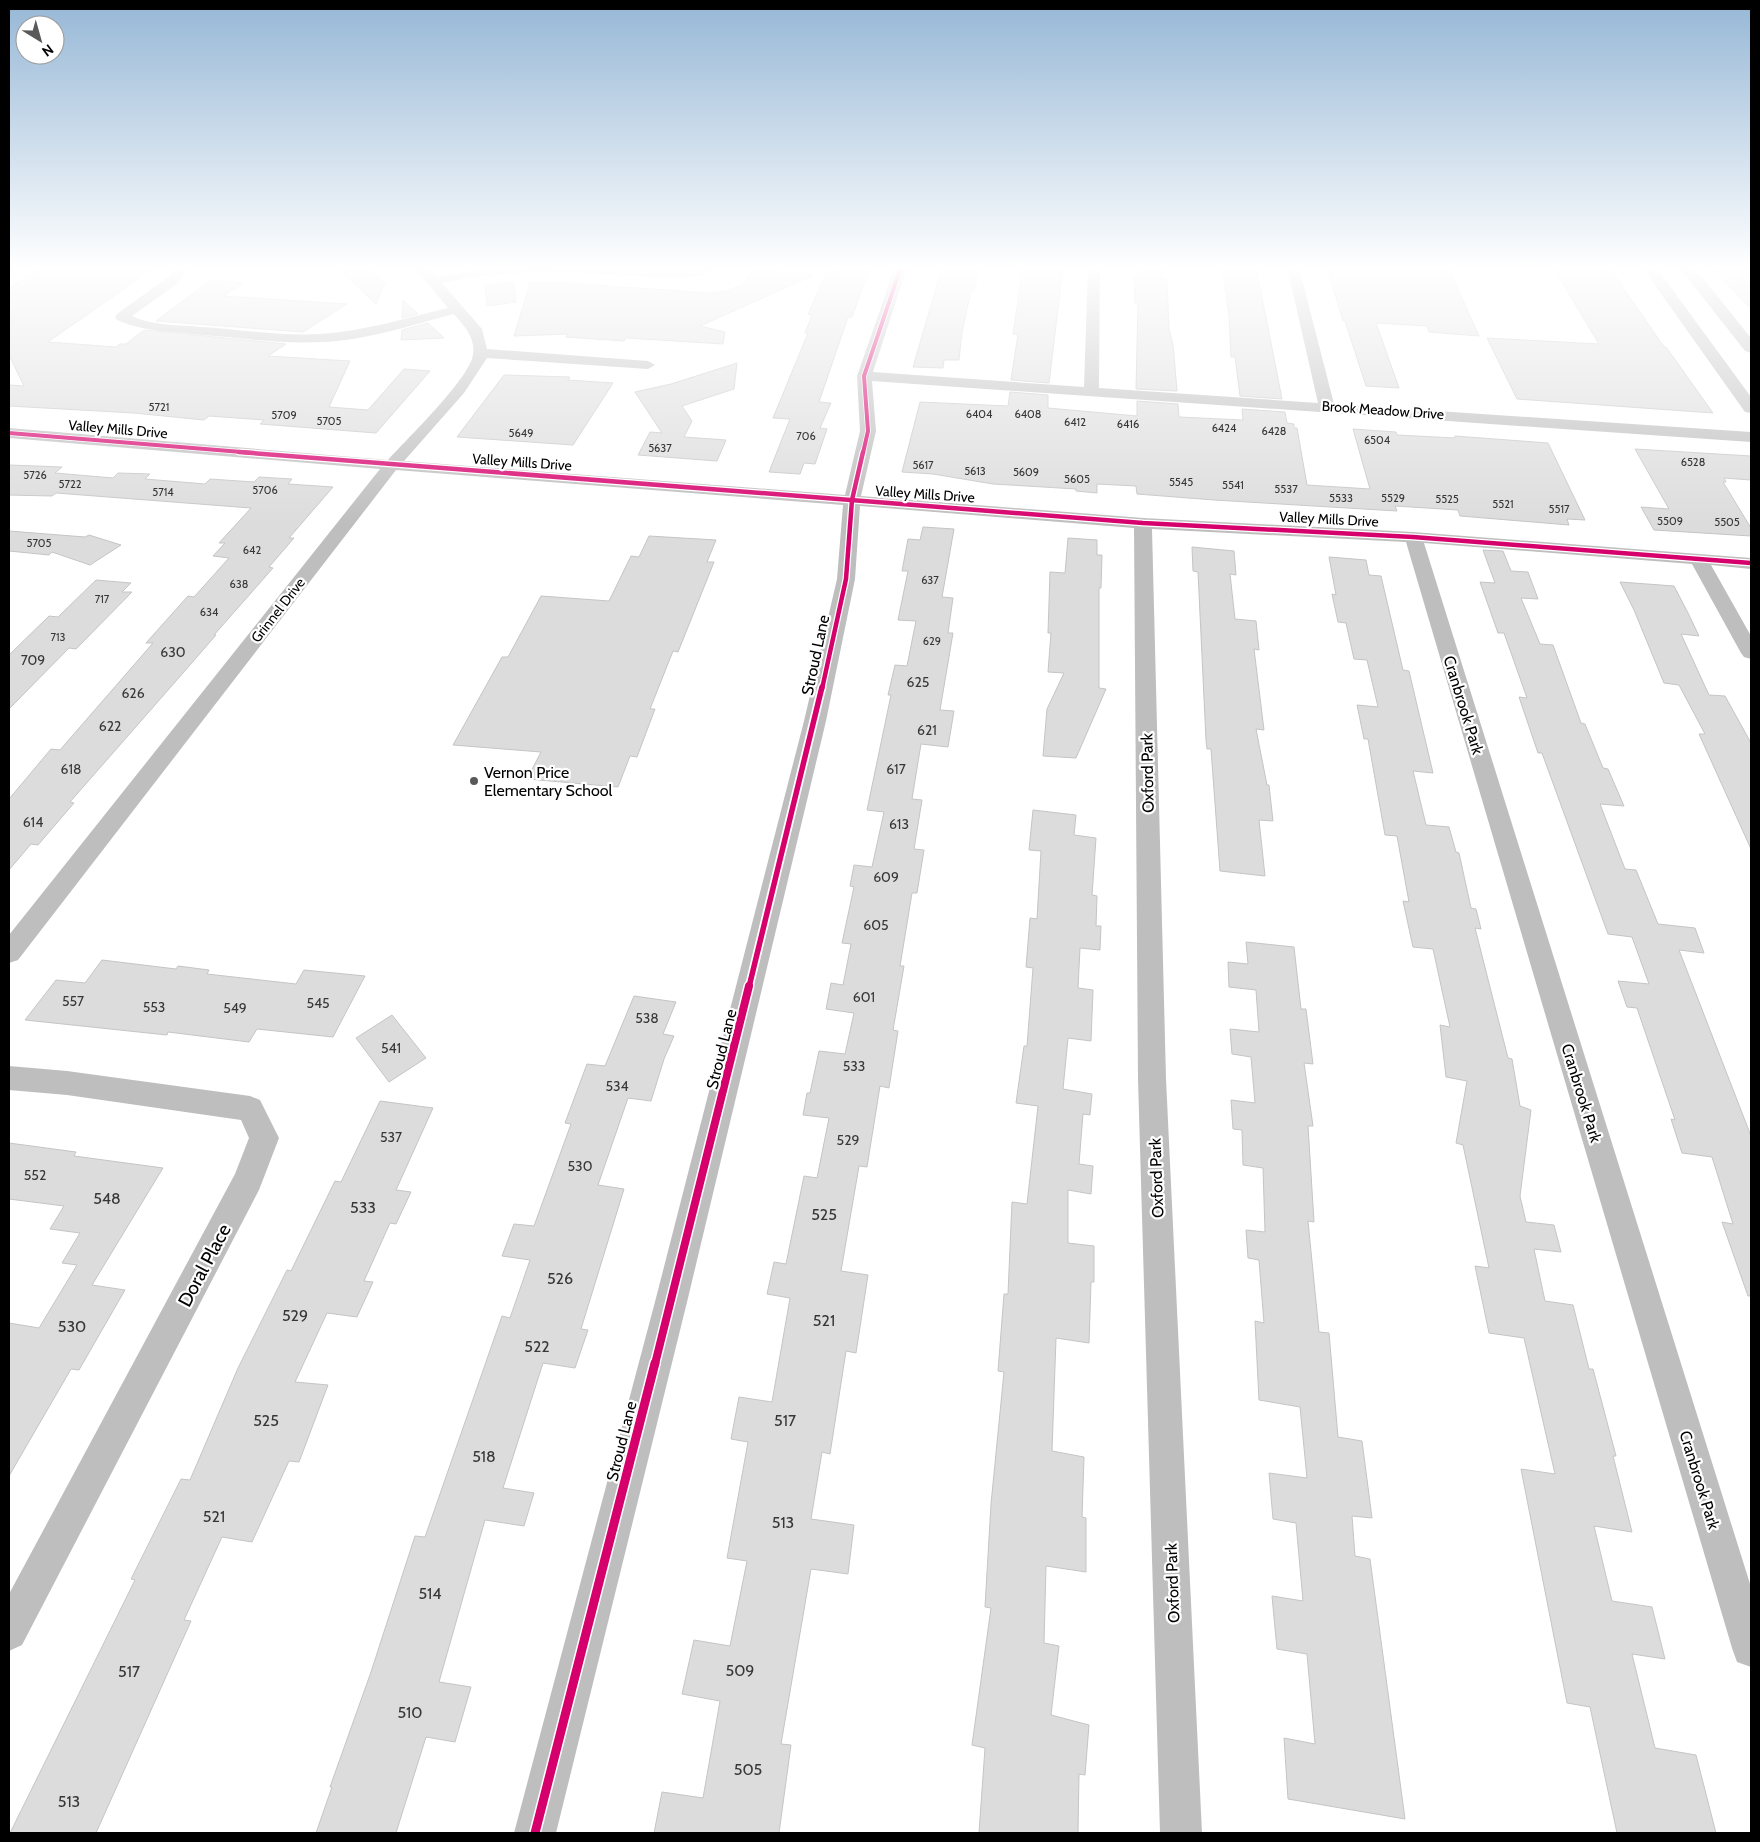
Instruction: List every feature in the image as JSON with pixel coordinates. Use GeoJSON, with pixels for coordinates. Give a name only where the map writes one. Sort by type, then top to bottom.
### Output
{"type":"FeatureCollection","features":[{"type":"Feature","properties":{"kind":"main road"},"geometry":{"type":"LineString","coordinates":[[1711,353],[1751,408]]}},
{"type":"Feature","properties":{"kind":"street"},"geometry":{"type":"LineString","coordinates":[[481,353],[648,365]]}},
{"type":"Feature","properties":{"kind":"street","name":"Grinnel Drive"},"geometry":{"type":"LineString","coordinates":[[9,953],[392,465],[459,390],[478,363],[481,353]]}},
{"type":"Feature","properties":{"kind":"street","name":"Stroud Lane"},"geometry":{"type":"LineString","coordinates":[[535,1833],[672,1298],[813,730],[846,579],[852,500],[868,432],[864,376],[872,353]]}},
{"type":"Feature","properties":{"kind":"street"},"geometry":{"type":"LineString","coordinates":[[1091,391],[1092,353]]}},
{"type":"Feature","properties":{"kind":"street"},"geometry":{"type":"LineString","coordinates":[[1313,353],[1326,406]]}},
{"type":"Feature","properties":{"kind":"street","name":"Brook Meadow Drive"},"geometry":{"type":"LineString","coordinates":[[864,376],[1751,436]]}},
{"type":"Feature","properties":{"kind":"street","name":"Valley Mills Drive"},"geometry":{"type":"LineString","coordinates":[[9,433],[392,465],[1143,523],[1413,537],[1751,563]]}},
{"type":"Feature","properties":{"kind":"street","name":"Oxford Park"},"geometry":{"type":"LineString","coordinates":[[1143,523],[1152,1079],[1181,1833]]}},
{"type":"Feature","properties":{"kind":"street","name":"Cranbrook Park"},"geometry":{"type":"LineString","coordinates":[[1413,537],[1751,1648]]}},
{"type":"Feature","properties":{"kind":"street"},"geometry":{"type":"LineString","coordinates":[[1698,559],[1751,653]]}},
{"type":"Feature","properties":{"kind":"street","name":"Doral Place"},"geometry":{"type":"LineString","coordinates":[[9,1078],[67,1083],[250,1109],[264,1138],[244,1189],[9,1632]]}},
{"type":"Feature","properties":{"kind":"building"},"geometry":{"type":"Polygon","coordinates":[[[9,353],[273,353],[268,356],[350,361],[329,407],[368,410],[404,369],[430,371],[376,433],[260,424],[264,420],[209,416],[204,420],[134,413],[9,406],[9,385],[24,386],[9,353]]]}},
{"type":"Feature","properties":{"kind":"building"},"geometry":{"type":"Polygon","coordinates":[[[800,353],[836,353],[819,402],[831,403],[820,428],[827,429],[815,464],[804,463],[800,474],[769,472],[790,419],[773,418],[800,353]]]}},
{"type":"Feature","properties":{"kind":"building"},"geometry":{"type":"Polygon","coordinates":[[[917,353],[960,353],[959,360],[944,360],[943,368],[913,367],[917,353]]]}},
{"type":"Feature","properties":{"kind":"building"},"geometry":{"type":"Polygon","coordinates":[[[1015,353],[1053,353],[1049,383],[1011,380],[1015,353]]]}},
{"type":"Feature","properties":{"kind":"building"},"geometry":{"type":"Polygon","coordinates":[[[1137,353],[1174,353],[1177,391],[1136,389],[1137,353]]]}},
{"type":"Feature","properties":{"kind":"building"},"geometry":{"type":"Polygon","coordinates":[[[1231,353],[1273,353],[1282,399],[1240,396],[1235,357],[1231,357],[1231,353]]]}},
{"type":"Feature","properties":{"kind":"building"},"geometry":{"type":"Polygon","coordinates":[[[1355,353],[1387,353],[1399,388],[1366,386],[1355,353]]]}},
{"type":"Feature","properties":{"kind":"building"},"geometry":{"type":"Polygon","coordinates":[[[1494,353],[1670,353],[1713,413],[1517,399],[1494,353]]]}},
{"type":"Feature","properties":{"kind":"building"},"geometry":{"type":"Polygon","coordinates":[[[737,363],[734,389],[682,406],[692,421],[684,437],[726,440],[717,461],[638,455],[650,432],[662,433],[635,392],[671,384],[737,363]]]}},
{"type":"Feature","properties":{"kind":"building"},"geometry":{"type":"Polygon","coordinates":[[[504,375],[570,377],[568,380],[613,383],[573,445],[457,437],[504,375]]]}},
{"type":"Feature","properties":{"kind":"building"},"geometry":{"type":"Polygon","coordinates":[[[1010,392],[1048,395],[1048,408],[1137,416],[1137,401],[1178,404],[1179,417],[1243,420],[1242,409],[1285,412],[1287,423],[1294,424],[1294,428],[1297,428],[1307,485],[1370,489],[1353,429],[1396,432],[1397,435],[1455,438],[1455,436],[1548,443],[1585,520],[1567,519],[1569,525],[1460,516],[1458,510],[1395,506],[1397,511],[1214,500],[1137,494],[1136,486],[1097,484],[1097,493],[1076,491],[1076,489],[993,484],[933,474],[902,472],[920,402],[1008,406],[1010,392]]]}},
{"type":"Feature","properties":{"kind":"building"},"geometry":{"type":"Polygon","coordinates":[[[1635,449],[1751,456],[1751,480],[1724,478],[1726,482],[1723,482],[1751,528],[1751,536],[1654,530],[1641,507],[1669,509],[1635,449]]]}},
{"type":"Feature","properties":{"kind":"building"},"geometry":{"type":"Polygon","coordinates":[[[9,465],[62,467],[55,473],[113,478],[118,473],[150,474],[145,479],[205,484],[210,479],[254,482],[259,477],[292,479],[288,484],[333,487],[289,538],[294,538],[269,567],[273,568],[70,802],[74,803],[38,845],[31,844],[9,870],[9,799],[51,749],[60,750],[153,643],[146,643],[188,596],[194,597],[229,558],[213,556],[225,543],[219,543],[251,508],[56,493],[52,496],[9,495],[9,465]]]}},
{"type":"Feature","properties":{"kind":"building"},"geometry":{"type":"Polygon","coordinates":[[[923,527],[954,529],[942,597],[953,598],[948,633],[953,633],[940,710],[954,711],[948,747],[921,744],[912,799],[922,800],[914,849],[924,850],[917,893],[912,893],[900,966],[904,966],[893,1030],[898,1031],[889,1088],[880,1086],[867,1167],[859,1166],[841,1271],[868,1275],[856,1353],[846,1351],[830,1454],[822,1452],[811,1519],[854,1525],[848,1574],[811,1569],[781,1744],[791,1745],[779,1833],[654,1833],[662,1792],[703,1798],[720,1701],[682,1694],[694,1640],[730,1646],[747,1561],[727,1558],[748,1442],[731,1439],[739,1397],[772,1402],[790,1298],[767,1294],[774,1262],[786,1264],[804,1176],[817,1178],[829,1118],[803,1115],[807,1093],[810,1093],[819,1051],[845,1054],[854,1013],[826,1009],[831,983],[843,985],[851,944],[842,943],[854,887],[850,886],[854,865],[872,867],[884,812],[867,810],[891,695],[888,695],[895,665],[907,666],[916,621],[898,620],[908,571],[902,571],[908,539],[920,540],[923,527]]]}},
{"type":"Feature","properties":{"kind":"building"},"geometry":{"type":"Polygon","coordinates":[[[9,531],[85,537],[89,535],[121,545],[90,565],[52,552],[49,555],[9,551],[9,531]]]}},
{"type":"Feature","properties":{"kind":"building"},"geometry":{"type":"Polygon","coordinates":[[[649,536],[716,540],[707,562],[714,562],[678,652],[673,651],[650,709],[655,709],[637,757],[630,756],[618,787],[527,779],[541,752],[453,745],[502,657],[508,657],[541,596],[609,601],[631,556],[639,557],[649,536]]]}},
{"type":"Feature","properties":{"kind":"building"},"geometry":{"type":"Polygon","coordinates":[[[1068,538],[1097,540],[1097,555],[1102,555],[1101,588],[1099,588],[1099,688],[1106,689],[1076,758],[1043,756],[1047,709],[1064,673],[1048,672],[1051,633],[1048,633],[1050,572],[1065,573],[1068,538]]]}},
{"type":"Feature","properties":{"kind":"building"},"geometry":{"type":"Polygon","coordinates":[[[1192,547],[1234,551],[1236,575],[1230,574],[1235,619],[1256,621],[1259,650],[1254,649],[1264,730],[1256,729],[1267,785],[1269,785],[1273,821],[1259,820],[1265,876],[1220,871],[1211,749],[1207,749],[1206,740],[1198,572],[1193,571],[1192,547]]]}},
{"type":"Feature","properties":{"kind":"building"},"geometry":{"type":"Polygon","coordinates":[[[1483,550],[1503,551],[1511,571],[1528,572],[1538,599],[1521,598],[1540,644],[1553,645],[1581,723],[1585,724],[1603,768],[1608,769],[1624,806],[1600,804],[1625,869],[1636,870],[1658,924],[1695,928],[1704,953],[1679,950],[1751,1136],[1751,1296],[1748,1296],[1722,1222],[1733,1224],[1712,1157],[1682,1153],[1671,1119],[1675,1120],[1637,1008],[1627,1007],[1618,981],[1649,984],[1632,937],[1608,934],[1542,753],[1538,753],[1519,697],[1527,698],[1504,633],[1498,633],[1480,582],[1495,583],[1483,550]]]}},
{"type":"Feature","properties":{"kind":"building"},"geometry":{"type":"Polygon","coordinates":[[[1329,557],[1366,560],[1369,575],[1381,576],[1403,670],[1409,671],[1433,773],[1413,771],[1426,825],[1449,827],[1456,852],[1459,853],[1471,908],[1476,909],[1481,929],[1475,928],[1508,1058],[1512,1059],[1520,1106],[1531,1110],[1520,1196],[1526,1222],[1554,1225],[1561,1252],[1534,1249],[1545,1301],[1573,1305],[1589,1369],[1593,1369],[1616,1456],[1613,1456],[1632,1532],[1594,1526],[1612,1601],[1652,1607],[1665,1659],[1632,1654],[1655,1748],[1696,1755],[1716,1833],[1617,1833],[1590,1707],[1567,1703],[1521,1469],[1555,1474],[1524,1338],[1489,1333],[1475,1266],[1489,1268],[1463,1145],[1456,1143],[1467,1081],[1446,1077],[1440,1025],[1450,1027],[1433,949],[1413,947],[1403,901],[1409,902],[1397,836],[1385,835],[1368,739],[1364,739],[1357,705],[1378,707],[1367,660],[1354,659],[1346,623],[1338,622],[1332,594],[1336,595],[1329,557]]]}},
{"type":"Feature","properties":{"kind":"building"},"geometry":{"type":"Polygon","coordinates":[[[96,580],[131,583],[122,592],[132,592],[76,649],[69,648],[9,709],[9,655],[49,616],[58,617],[96,580]]]}},
{"type":"Feature","properties":{"kind":"building"},"geometry":{"type":"Polygon","coordinates":[[[1620,582],[1674,586],[1688,613],[1699,636],[1681,634],[1709,695],[1725,696],[1751,743],[1751,849],[1699,734],[1705,734],[1679,685],[1664,683],[1634,610],[1620,582]]]}},
{"type":"Feature","properties":{"kind":"building"},"geometry":{"type":"Polygon","coordinates":[[[1033,810],[1076,815],[1074,835],[1096,838],[1092,895],[1097,896],[1096,926],[1101,926],[1100,950],[1080,948],[1078,988],[1093,990],[1091,1041],[1068,1038],[1063,1089],[1092,1094],[1090,1115],[1083,1114],[1079,1164],[1093,1166],[1091,1194],[1068,1190],[1068,1243],[1094,1246],[1094,1282],[1091,1282],[1089,1343],[1056,1338],[1052,1451],[1084,1457],[1082,1517],[1086,1518],[1086,1572],[1046,1566],[1044,1643],[1059,1646],[1051,1715],[1089,1725],[1085,1775],[1079,1774],[1078,1833],[979,1833],[985,1748],[972,1745],[991,1608],[985,1607],[991,1504],[1004,1372],[998,1371],[1004,1294],[1008,1294],[1012,1202],[1027,1204],[1038,1106],[1016,1103],[1024,1046],[1027,1046],[1033,968],[1026,967],[1030,918],[1037,919],[1041,851],[1029,850],[1033,810]]]}},
{"type":"Feature","properties":{"kind":"building"},"geometry":{"type":"Polygon","coordinates":[[[1246,942],[1294,947],[1301,1009],[1306,1009],[1313,1064],[1304,1063],[1313,1126],[1308,1126],[1314,1222],[1308,1221],[1319,1332],[1329,1333],[1338,1437],[1362,1441],[1372,1518],[1352,1516],[1355,1556],[1370,1559],[1405,1819],[1288,1799],[1284,1738],[1315,1744],[1307,1654],[1277,1649],[1272,1596],[1303,1601],[1296,1523],[1273,1519],[1269,1473],[1307,1478],[1300,1407],[1259,1400],[1255,1321],[1264,1323],[1259,1260],[1248,1258],[1246,1230],[1265,1232],[1263,1168],[1243,1165],[1242,1130],[1233,1129],[1231,1100],[1255,1103],[1251,1057],[1232,1054],[1230,1029],[1259,1032],[1256,990],[1229,987],[1228,962],[1248,964],[1246,942]]]}},
{"type":"Feature","properties":{"kind":"building"},"geometry":{"type":"Polygon","coordinates":[[[102,960],[176,969],[178,966],[209,970],[207,974],[296,984],[304,970],[365,976],[333,1037],[257,1029],[249,1042],[168,1032],[167,1035],[25,1020],[56,980],[85,983],[102,960]]]}},
{"type":"Feature","properties":{"kind":"building"},"geometry":{"type":"Polygon","coordinates":[[[634,996],[676,1002],[663,1034],[674,1036],[664,1059],[651,1101],[628,1098],[598,1185],[624,1189],[581,1329],[588,1330],[575,1368],[543,1363],[503,1488],[534,1493],[524,1526],[485,1520],[439,1682],[471,1687],[455,1742],[426,1737],[396,1833],[316,1833],[415,1536],[425,1537],[502,1316],[510,1318],[530,1260],[502,1256],[514,1224],[534,1226],[571,1124],[565,1123],[587,1064],[605,1066],[634,996]]]}},
{"type":"Feature","properties":{"kind":"building"},"geometry":{"type":"Polygon","coordinates":[[[392,1015],[426,1058],[389,1082],[356,1038],[392,1015]]]}},
{"type":"Feature","properties":{"kind":"building"},"geometry":{"type":"Polygon","coordinates":[[[380,1101],[433,1108],[396,1190],[411,1192],[396,1224],[390,1223],[364,1281],[373,1282],[357,1317],[327,1313],[295,1382],[328,1385],[299,1462],[289,1461],[252,1542],[222,1537],[184,1620],[191,1621],[96,1833],[10,1833],[135,1580],[131,1579],[181,1479],[190,1480],[238,1368],[287,1270],[291,1271],[335,1181],[341,1182],[380,1101]]]}},
{"type":"Feature","properties":{"kind":"building"},"geometry":{"type":"Polygon","coordinates":[[[9,1143],[76,1152],[74,1156],[163,1168],[92,1285],[125,1290],[79,1370],[71,1369],[9,1476],[9,1323],[39,1328],[77,1265],[62,1263],[80,1233],[50,1229],[64,1206],[9,1199],[9,1143]]]}},
{"type":"Feature","properties":{"kind":"cycle path"},"geometry":{"type":"LineString","coordinates":[[535,1833],[672,1298],[815,721],[846,579],[852,500],[868,431],[864,376],[872,353]]}},
{"type":"Feature","properties":{"kind":"cycle path"},"geometry":{"type":"LineString","coordinates":[[9,433],[392,465],[1143,523],[1413,537],[1751,563]]}},
{"type":"Feature","properties":{"kind":"place","name":"Vernon Price Elementary School"},"geometry":{"type":"Point","coordinates":[474,781]}}]}
